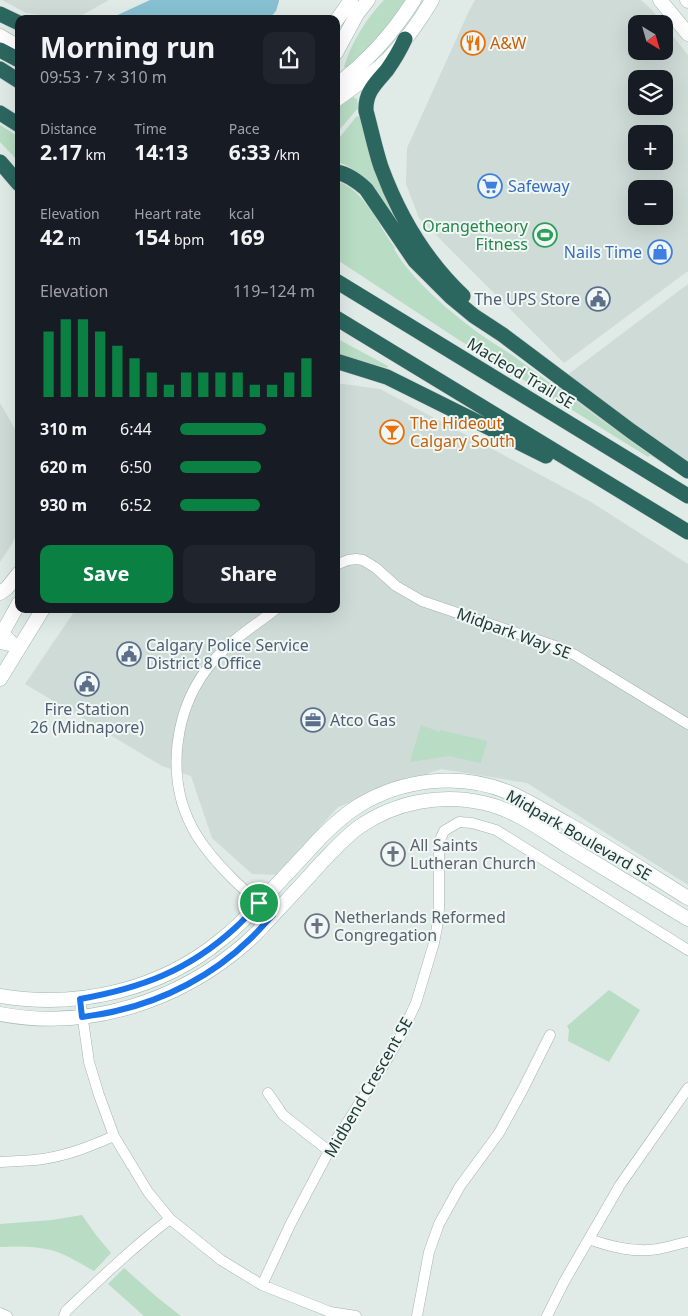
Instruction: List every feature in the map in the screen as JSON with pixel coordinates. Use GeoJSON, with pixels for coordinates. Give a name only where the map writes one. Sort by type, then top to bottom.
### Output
{"type":"FeatureCollection","features":[{"type":"Feature","properties":{"kind":"highway"},"geometry":{"type":"LineString","coordinates":[[0,14],[15,21]]}},
{"type":"Feature","properties":{"kind":"highway"},"geometry":{"type":"LineString","coordinates":[[405,39],[387,70],[372,87],[367,100],[366,111],[381,165],[402,218],[420,246],[457,291],[503,335]]}},
{"type":"Feature","properties":{"kind":"highway"},"geometry":{"type":"LineString","coordinates":[[0,50],[15,58]]}},
{"type":"Feature","properties":{"kind":"highway"},"geometry":{"type":"LineString","coordinates":[[0,69],[15,78]]}},
{"type":"Feature","properties":{"kind":"highway"},"geometry":{"type":"LineString","coordinates":[[0,113],[15,122]]}},
{"type":"Feature","properties":{"kind":"highway"},"geometry":{"type":"LineString","coordinates":[[0,162],[15,179]]}},
{"type":"Feature","properties":{"kind":"highway"},"geometry":{"type":"LineString","coordinates":[[340,173],[356,180],[366,189],[415,261],[432,280],[474,316],[503,335],[688,471]]}},
{"type":"Feature","properties":{"kind":"highway"},"geometry":{"type":"LineString","coordinates":[[340,276],[403,322]]}},
{"type":"Feature","properties":{"kind":"highway","name":"Macleod Trail SE"},"geometry":{"type":"LineString","coordinates":[[340,283],[688,496]]}},
{"type":"Feature","properties":{"kind":"highway"},"geometry":{"type":"LineString","coordinates":[[340,320],[688,532]]}},
{"type":"Feature","properties":{"kind":"highway"},"geometry":{"type":"LineString","coordinates":[[340,362],[387,377],[637,501]]}},
{"type":"Feature","properties":{"kind":"street"},"geometry":{"type":"LineString","coordinates":[[340,15],[351,0]]}},
{"type":"Feature","properties":{"kind":"street"},"geometry":{"type":"LineString","coordinates":[[340,46],[357,14],[368,0]]}},
{"type":"Feature","properties":{"kind":"street"},"geometry":{"type":"LineString","coordinates":[[340,82],[353,72],[382,43],[414,0]]}},
{"type":"Feature","properties":{"kind":"street"},"geometry":{"type":"LineString","coordinates":[[340,97],[368,77],[388,59],[421,19],[432,0]]}},
{"type":"Feature","properties":{"kind":"street"},"geometry":{"type":"LineString","coordinates":[[660,0],[688,34]]}},
{"type":"Feature","properties":{"kind":"street"},"geometry":{"type":"LineString","coordinates":[[0,36],[15,45]]}},
{"type":"Feature","properties":{"kind":"street","name":"Midpark Way SE"},"geometry":{"type":"LineString","coordinates":[[340,563],[348,560],[363,560],[376,568],[396,586],[422,601],[558,647],[575,655],[688,724]]}},
{"type":"Feature","properties":{"kind":"street"},"geometry":{"type":"LineString","coordinates":[[0,593],[15,578]]}},
{"type":"Feature","properties":{"kind":"street"},"geometry":{"type":"LineString","coordinates":[[15,611],[1,635],[19,648]]}},
{"type":"Feature","properties":{"kind":"street"},"geometry":{"type":"LineString","coordinates":[[0,679],[41,613]]}},
{"type":"Feature","properties":{"kind":"street"},"geometry":{"type":"LineString","coordinates":[[271,613],[230,644],[207,668],[191,694],[182,719],[177,746],[178,785],[196,834],[212,857],[273,915]]}},
{"type":"Feature","properties":{"kind":"street","name":"Midpark Boulevard SE"},"geometry":{"type":"LineString","coordinates":[[0,996],[41,1000],[80,999],[109,994],[141,985],[184,966],[236,928],[327,831],[349,812],[383,793],[414,784],[446,780],[472,782],[508,792],[582,832],[688,898]]}},
{"type":"Feature","properties":{"kind":"street","name":"Midpark Boulevard SE"},"geometry":{"type":"LineString","coordinates":[[0,1014],[35,1018],[82,1017],[117,1011],[166,995],[195,980],[250,940],[333,850],[357,828],[401,807],[434,799],[454,799],[486,804],[520,816],[688,920]]}},
{"type":"Feature","properties":{"kind":"street","name":"Midbend Crescent SE"},"geometry":{"type":"LineString","coordinates":[[262,1285],[291,1223],[329,1151],[386,1063],[416,1003],[437,927],[439,909],[439,842],[444,832],[459,822],[496,830],[688,950]]}},
{"type":"Feature","properties":{"kind":"street"},"geometry":{"type":"LineString","coordinates":[[80,999],[89,1062],[114,1136],[148,1192],[170,1219],[221,1260],[262,1285],[330,1312],[356,1316]]}},
{"type":"Feature","properties":{"kind":"street"},"geometry":{"type":"LineString","coordinates":[[417,1316],[429,1252],[439,1224],[460,1186],[499,1133],[550,1035]]}},
{"type":"Feature","properties":{"kind":"street"},"geometry":{"type":"LineString","coordinates":[[547,1316],[564,1282],[620,1185],[688,1088]]}},
{"type":"Feature","properties":{"kind":"street"},"geometry":{"type":"LineString","coordinates":[[268,1093],[283,1114],[329,1151]]}},
{"type":"Feature","properties":{"kind":"street"},"geometry":{"type":"LineString","coordinates":[[0,1162],[54,1157],[89,1147],[114,1136]]}},
{"type":"Feature","properties":{"kind":"street"},"geometry":{"type":"LineString","coordinates":[[64,1316],[105,1273],[170,1219]]}},
{"type":"Feature","properties":{"kind":"street"},"geometry":{"type":"LineString","coordinates":[[589,1239],[608,1246],[630,1249],[656,1249],[688,1242]]}},
{"type":"Feature","properties":{"kind":"street"},"geometry":{"type":"LineString","coordinates":[[0,1313],[7,1316]]}},
{"type":"Feature","properties":{"kind":"shaded area"},"geometry":{"type":"Polygon","coordinates":[[[2,0],[109,0],[82,15],[26,13],[2,0]]]}},
{"type":"Feature","properties":{"kind":"shaded area"},"geometry":{"type":"Polygon","coordinates":[[[475,0],[641,0],[656,15],[628,15],[628,60],[673,60],[673,36],[688,55],[688,271],[564,363],[419,218],[406,184],[407,148],[475,0]]]}},
{"type":"Feature","properties":{"kind":"shaded area"},"geometry":{"type":"Polygon","coordinates":[[[688,284],[688,479],[546,391],[688,284]]]}},
{"type":"Feature","properties":{"kind":"shaded area"},"geometry":{"type":"Polygon","coordinates":[[[340,384],[380,389],[591,502],[688,564],[688,885],[527,783],[441,769],[338,807],[277,875],[252,874],[212,838],[191,776],[162,766],[25,684],[73,613],[340,613],[340,384]]]}},
{"type":"Feature","properties":{"kind":"shaded area"},"geometry":{"type":"Polygon","coordinates":[[[0,403],[15,429],[15,538],[0,562],[0,403]]]}},
{"type":"Feature","properties":{"kind":"green space"},"geometry":{"type":"Polygon","coordinates":[[[384,0],[405,0],[382,35],[348,69],[344,67],[360,31],[384,0]]]}},
{"type":"Feature","properties":{"kind":"green space"},"geometry":{"type":"Polygon","coordinates":[[[353,97],[357,99],[358,108],[340,129],[340,106],[353,97]]]}},
{"type":"Feature","properties":{"kind":"green space"},"geometry":{"type":"Polygon","coordinates":[[[356,117],[361,118],[397,217],[393,219],[362,177],[354,170],[340,163],[340,137],[356,117]]]}},
{"type":"Feature","properties":{"kind":"green space"},"geometry":{"type":"Polygon","coordinates":[[[0,125],[15,134],[15,158],[0,142],[0,125]]]}},
{"type":"Feature","properties":{"kind":"green space"},"geometry":{"type":"Polygon","coordinates":[[[340,183],[355,191],[363,200],[401,260],[421,284],[445,306],[480,334],[515,357],[650,455],[648,457],[456,338],[340,262],[340,183]]]}},
{"type":"Feature","properties":{"kind":"green space"},"geometry":{"type":"Polygon","coordinates":[[[340,340],[388,366],[387,368],[340,355],[340,340]]]}},
{"type":"Feature","properties":{"kind":"green space"},"geometry":{"type":"Polygon","coordinates":[[[421,725],[440,732],[440,730],[487,741],[481,763],[449,756],[410,762],[421,725]]]}},
{"type":"Feature","properties":{"kind":"green space"},"geometry":{"type":"Polygon","coordinates":[[[609,990],[640,1010],[609,1062],[568,1041],[569,1030],[567,1026],[609,990]]]}},
{"type":"Feature","properties":{"kind":"green space"},"geometry":{"type":"Polygon","coordinates":[[[82,1215],[111,1253],[94,1271],[51,1250],[26,1247],[0,1247],[0,1224],[52,1220],[82,1215]]]}},
{"type":"Feature","properties":{"kind":"green space"},"geometry":{"type":"Polygon","coordinates":[[[124,1268],[181,1316],[144,1316],[108,1284],[124,1268]]]}},
{"type":"Feature","properties":{"kind":"water"},"geometry":{"type":"Polygon","coordinates":[[[150,0],[279,0],[276,11],[272,15],[118,15],[150,0]]]}},
{"type":"Feature","properties":{"kind":"place","name":"A&W"},"geometry":{"type":"Point","coordinates":[473,43]}},
{"type":"Feature","properties":{"kind":"place","name":"Safeway"},"geometry":{"type":"Point","coordinates":[490,186]}},
{"type":"Feature","properties":{"kind":"place","name":"Orangetheory Fitness"},"geometry":{"type":"Point","coordinates":[545,235]}},
{"type":"Feature","properties":{"kind":"place","name":"Nails Time"},"geometry":{"type":"Point","coordinates":[660,252]}},
{"type":"Feature","properties":{"kind":"place","name":"The UPS Store"},"geometry":{"type":"Point","coordinates":[598,299]}},
{"type":"Feature","properties":{"kind":"place","name":"The Hideout Calgary South"},"geometry":{"type":"Point","coordinates":[392,432]}},
{"type":"Feature","properties":{"kind":"place","name":"Calgary Police Service District 8 Office"},"geometry":{"type":"Point","coordinates":[129,654]}},
{"type":"Feature","properties":{"kind":"place","name":"Fire Station 26 (Midnapore)"},"geometry":{"type":"Point","coordinates":[87,684]}},
{"type":"Feature","properties":{"kind":"place","name":"Atco Gas"},"geometry":{"type":"Point","coordinates":[313,720]}},
{"type":"Feature","properties":{"kind":"place","name":"All Saints Lutheran Church"},"geometry":{"type":"Point","coordinates":[393,854]}},
{"type":"Feature","properties":{"kind":"place","name":"Netherlands Reformed Congregation"},"geometry":{"type":"Point","coordinates":[317,926]}},
{"type":"Feature","properties":{"kind":"route"},"geometry":{"type":"LineString","coordinates":[[259,903],[273,915],[250,940],[213,969],[166,995],[117,1011],[82,1017],[80,999],[109,994],[141,985],[184,966],[214,946],[236,928],[259,903]]}}]}
